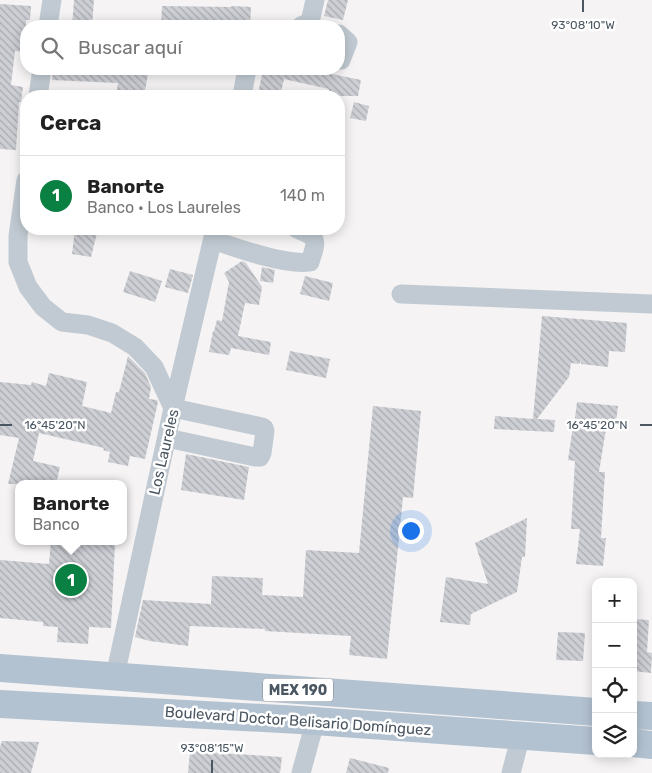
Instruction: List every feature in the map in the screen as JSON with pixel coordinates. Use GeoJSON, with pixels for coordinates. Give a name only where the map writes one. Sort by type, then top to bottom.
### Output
{"type":"FeatureCollection","features":[{"type":"Feature","properties":{"kind":"main road","name":"Boulevard Doctor Belisario Domínguez"},"geometry":{"type":"LineString","coordinates":[[0,668],[592,712]]}},
{"type":"Feature","properties":{"kind":"main road","name":"Boulevard Doctor Belisario Domínguez"},"geometry":{"type":"LineString","coordinates":[[0,704],[315,722],[592,741]]}},
{"type":"Feature","properties":{"kind":"main road"},"geometry":{"type":"LineString","coordinates":[[637,715],[652,716]]}},
{"type":"Feature","properties":{"kind":"main road"},"geometry":{"type":"LineString","coordinates":[[637,743],[652,745]]}},
{"type":"Feature","properties":{"kind":"street"},"geometry":{"type":"LineString","coordinates":[[49,20],[52,0]]}},
{"type":"Feature","properties":{"kind":"street"},"geometry":{"type":"LineString","coordinates":[[312,20],[315,0]]}},
{"type":"Feature","properties":{"kind":"street"},"geometry":{"type":"LineString","coordinates":[[345,39],[348,42],[345,51]]}},
{"type":"Feature","properties":{"kind":"street"},"geometry":{"type":"LineString","coordinates":[[39,90],[41,75]]}},
{"type":"Feature","properties":{"kind":"street"},"geometry":{"type":"LineString","coordinates":[[243,90],[246,75]]}},
{"type":"Feature","properties":{"kind":"street"},"geometry":{"type":"LineString","coordinates":[[20,222],[18,262],[28,287],[43,307],[62,322],[88,325],[112,333],[135,347],[154,367],[173,408],[262,427],[265,431],[260,457],[167,438]]}},
{"type":"Feature","properties":{"kind":"street","name":"Los Laureles"},"geometry":{"type":"LineString","coordinates":[[114,676],[173,408],[215,235]]}},
{"type":"Feature","properties":{"kind":"street"},"geometry":{"type":"LineString","coordinates":[[217,235],[243,250],[284,260],[306,262],[310,262],[315,242],[313,235]]}},
{"type":"Feature","properties":{"kind":"street"},"geometry":{"type":"LineString","coordinates":[[401,294],[652,304]]}},
{"type":"Feature","properties":{"kind":"street"},"geometry":{"type":"LineString","coordinates":[[301,773],[315,722]]}},
{"type":"Feature","properties":{"kind":"street"},"geometry":{"type":"LineString","coordinates":[[511,773],[521,735]]}},
{"type":"Feature","properties":{"kind":"building"},"geometry":{"type":"Polygon","coordinates":[[[74,0],[94,0],[92,20],[72,20],[74,0]]]}},
{"type":"Feature","properties":{"kind":"building"},"geometry":{"type":"Polygon","coordinates":[[[328,0],[348,0],[343,20],[324,16],[328,0]]]}},
{"type":"Feature","properties":{"kind":"building"},"geometry":{"type":"Polygon","coordinates":[[[0,4],[31,6],[30,20],[20,20],[20,51],[15,51],[11,85],[23,87],[23,90],[20,90],[16,150],[0,149],[0,4]]]}},
{"type":"Feature","properties":{"kind":"building"},"geometry":{"type":"Polygon","coordinates":[[[162,6],[251,7],[250,20],[161,20],[162,6]]]}},
{"type":"Feature","properties":{"kind":"building"},"geometry":{"type":"Polygon","coordinates":[[[52,75],[148,75],[145,90],[117,90],[118,83],[52,80],[52,75]]]}},
{"type":"Feature","properties":{"kind":"building"},"geometry":{"type":"Polygon","coordinates":[[[262,75],[337,75],[361,80],[358,96],[345,96],[345,90],[329,90],[284,79],[281,90],[259,90],[262,75]]]}},
{"type":"Feature","properties":{"kind":"building"},"geometry":{"type":"Polygon","coordinates":[[[354,102],[369,106],[366,121],[350,118],[354,102]]]}},
{"type":"Feature","properties":{"kind":"building"},"geometry":{"type":"Polygon","coordinates":[[[74,235],[96,235],[91,257],[72,254],[74,235]]]}},
{"type":"Feature","properties":{"kind":"building"},"geometry":{"type":"Polygon","coordinates":[[[242,261],[246,263],[262,287],[259,305],[245,303],[238,336],[271,342],[269,355],[231,348],[229,355],[209,352],[217,320],[222,321],[229,282],[224,273],[242,261]]]}},
{"type":"Feature","properties":{"kind":"building"},"geometry":{"type":"Polygon","coordinates":[[[262,267],[275,270],[273,283],[260,281],[262,267]]]}},
{"type":"Feature","properties":{"kind":"building"},"geometry":{"type":"Polygon","coordinates":[[[170,269],[193,275],[188,293],[165,287],[170,269]]]}},
{"type":"Feature","properties":{"kind":"building"},"geometry":{"type":"Polygon","coordinates":[[[130,271],[162,281],[155,302],[123,292],[130,271]]]}},
{"type":"Feature","properties":{"kind":"building"},"geometry":{"type":"Polygon","coordinates":[[[305,276],[333,283],[329,301],[300,294],[305,276]]]}},
{"type":"Feature","properties":{"kind":"building"},"geometry":{"type":"Polygon","coordinates":[[[542,316],[627,323],[625,352],[609,351],[608,367],[581,364],[581,361],[579,364],[571,363],[569,377],[537,419],[555,420],[554,432],[494,429],[495,416],[533,419],[542,316]]]}},
{"type":"Feature","properties":{"kind":"building"},"geometry":{"type":"Polygon","coordinates":[[[290,351],[330,359],[326,378],[286,370],[290,351]]]}},
{"type":"Feature","properties":{"kind":"building"},"geometry":{"type":"Polygon","coordinates":[[[128,356],[145,373],[151,387],[149,399],[157,400],[158,402],[145,459],[130,456],[128,466],[108,462],[110,452],[103,450],[104,448],[39,433],[33,461],[60,467],[57,480],[15,480],[15,484],[8,484],[19,438],[0,435],[0,382],[31,385],[32,382],[46,386],[49,373],[87,382],[82,406],[111,413],[116,392],[119,392],[128,356]]]}},
{"type":"Feature","properties":{"kind":"building"},"geometry":{"type":"Polygon","coordinates":[[[577,402],[618,406],[615,430],[606,429],[599,472],[605,472],[601,538],[606,538],[603,566],[576,564],[580,529],[571,529],[575,461],[568,460],[577,402]]]}},
{"type":"Feature","properties":{"kind":"building"},"geometry":{"type":"Polygon","coordinates":[[[373,406],[421,411],[413,498],[403,497],[387,659],[349,655],[351,636],[265,631],[265,629],[190,626],[188,646],[135,637],[143,600],[211,604],[212,576],[263,578],[262,595],[303,597],[306,550],[359,553],[373,406]]]}},
{"type":"Feature","properties":{"kind":"building"},"geometry":{"type":"Polygon","coordinates":[[[186,454],[249,467],[244,500],[181,490],[186,454]]]}},
{"type":"Feature","properties":{"kind":"building"},"geometry":{"type":"Polygon","coordinates":[[[527,518],[525,557],[522,557],[517,592],[471,614],[470,625],[440,622],[446,577],[488,584],[475,543],[527,518]]]}},
{"type":"Feature","properties":{"kind":"building"},"geometry":{"type":"Polygon","coordinates":[[[51,545],[115,545],[111,628],[89,627],[88,644],[57,642],[58,627],[43,626],[43,622],[0,618],[0,560],[49,564],[51,545]]]}},
{"type":"Feature","properties":{"kind":"building"},"geometry":{"type":"Polygon","coordinates":[[[637,619],[649,620],[647,652],[652,653],[651,673],[637,671],[637,619]]]}},
{"type":"Feature","properties":{"kind":"building"},"geometry":{"type":"Polygon","coordinates":[[[558,632],[585,633],[583,661],[556,660],[558,632]]]}},
{"type":"Feature","properties":{"kind":"building"},"geometry":{"type":"Polygon","coordinates":[[[2,741],[39,742],[31,773],[0,773],[0,747],[2,741]]]}},
{"type":"Feature","properties":{"kind":"building"},"geometry":{"type":"Polygon","coordinates":[[[190,751],[282,757],[280,773],[188,773],[190,751]]]}},
{"type":"Feature","properties":{"kind":"building"},"geometry":{"type":"Polygon","coordinates":[[[350,758],[389,768],[388,773],[346,773],[350,758]]]}},
{"type":"Feature","properties":{"kind":"place","name":"Banorte"},"geometry":{"type":"Point","coordinates":[71,580]}}]}
